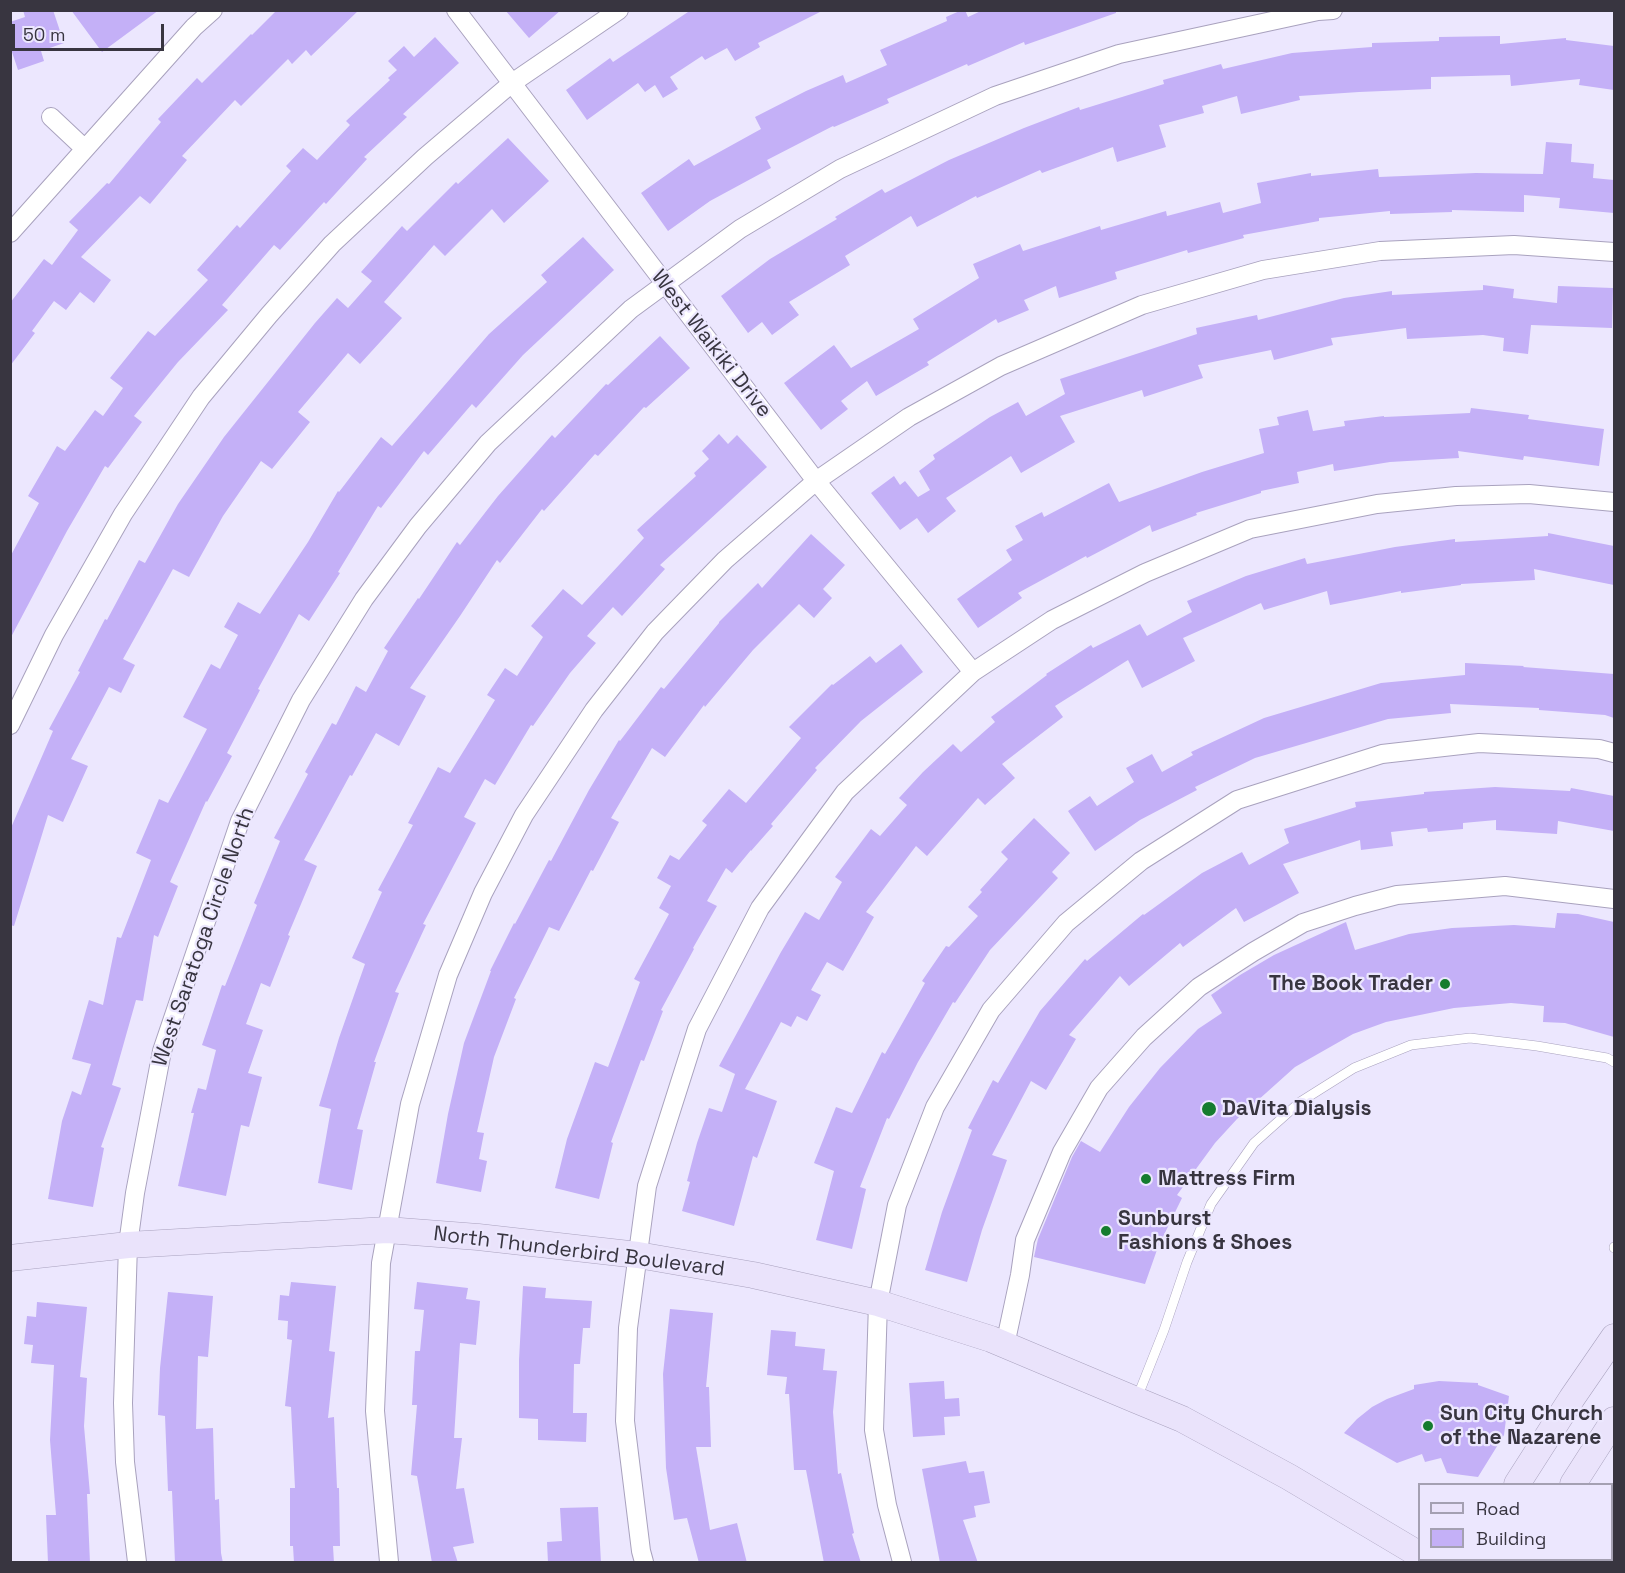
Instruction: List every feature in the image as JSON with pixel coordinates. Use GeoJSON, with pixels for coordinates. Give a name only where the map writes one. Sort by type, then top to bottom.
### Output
{"type":"FeatureCollection","features":[{"type":"Feature","properties":{"kind":"street"},"geometry":{"type":"LineString","coordinates":[[10,233],[194,27],[213,10]]}},
{"type":"Feature","properties":{"kind":"street","name":"West Waikiki Drive"},"geometry":{"type":"LineString","coordinates":[[456,10],[816,481],[973,672]]}},
{"type":"Feature","properties":{"kind":"street"},"geometry":{"type":"LineString","coordinates":[[10,725],[54,635],[118,524],[201,397],[269,315],[333,244],[425,157],[512,83],[619,10]]}},
{"type":"Feature","properties":{"kind":"street","name":"West Saratoga Circle North"},"geometry":{"type":"LineString","coordinates":[[137,1563],[125,1462],[123,1402],[128,1245],[135,1193],[162,1051],[240,821],[301,700],[364,599],[418,526],[488,443],[631,309],[740,229],[840,169],[995,96],[1119,54],[1318,11],[1333,10]]}},
{"type":"Feature","properties":{"kind":"street"},"geometry":{"type":"LineString","coordinates":[[51,117],[85,149]]}},
{"type":"Feature","properties":{"kind":"street"},"geometry":{"type":"LineString","coordinates":[[389,1563],[375,1411],[381,1263],[410,1104],[447,975],[483,893],[524,814],[594,710],[655,632],[724,560],[816,481],[909,417],[1001,366],[1142,305],[1263,270],[1380,250],[1514,245],[1614,252]]}},
{"type":"Feature","properties":{"kind":"street"},"geometry":{"type":"LineString","coordinates":[[644,1563],[625,1421],[628,1328],[647,1186],[697,1029],[760,908],[845,792],[973,672],[1052,620],[1145,573],[1250,530],[1377,504],[1456,496],[1529,494],[1614,502]]}},
{"type":"Feature","properties":{"kind":"street"},"geometry":{"type":"LineString","coordinates":[[902,1563],[887,1505],[874,1430],[878,1303],[897,1205],[935,1107],[992,1010],[1066,923],[1141,861],[1237,800],[1383,754],[1479,743],[1599,749],[1614,753]]}},
{"type":"Feature","properties":{"kind":"street"},"geometry":{"type":"LineString","coordinates":[[1005,1345],[1025,1240],[1062,1152],[1099,1088],[1144,1036],[1199,987],[1303,923],[1397,895],[1505,886],[1614,899]]}},
{"type":"Feature","properties":{"kind":"street","name":"North Thunderbird Boulevard"},"geometry":{"type":"LineString","coordinates":[[10,1258],[128,1245],[387,1230],[638,1255],[753,1275],[878,1303],[991,1339],[1182,1419],[1289,1477],[1418,1554]]}},
{"type":"Feature","properties":{"kind":"street"},"geometry":{"type":"LineString","coordinates":[[1517,1483],[1614,1337]]}},
{"type":"Feature","properties":{"kind":"street"},"geometry":{"type":"LineString","coordinates":[[1574,1483],[1614,1420]]}},
{"type":"Feature","properties":{"kind":"lane"},"geometry":{"type":"LineString","coordinates":[[1136,1400],[1211,1204],[1254,1143],[1299,1102],[1354,1068],[1411,1045],[1470,1038],[1537,1046],[1607,1058],[1614,1062]]}},
{"type":"Feature","properties":{"kind":"building"},"geometry":{"type":"Polygon","coordinates":[[[23,10],[53,10],[64,43],[41,51],[44,61],[18,70],[10,46],[10,22],[25,17],[23,10]]]}},
{"type":"Feature","properties":{"kind":"building"},"geometry":{"type":"Polygon","coordinates":[[[71,10],[159,10],[102,52],[71,10]]]}},
{"type":"Feature","properties":{"kind":"building"},"geometry":{"type":"Polygon","coordinates":[[[277,10],[359,10],[311,56],[306,50],[292,64],[288,59],[241,106],[235,100],[182,156],[187,160],[150,204],[140,196],[81,257],[111,280],[94,303],[80,292],[66,310],[54,301],[32,331],[35,333],[10,366],[10,303],[44,259],[52,265],[78,230],[69,222],[107,183],[109,184],[161,122],[158,119],[197,78],[202,83],[277,10]]]}},
{"type":"Feature","properties":{"kind":"building"},"geometry":{"type":"Polygon","coordinates":[[[505,10],[561,10],[529,38],[505,10]]]}},
{"type":"Feature","properties":{"kind":"building"},"geometry":{"type":"Polygon","coordinates":[[[691,10],[824,10],[758,43],[760,47],[735,61],[727,48],[705,60],[702,56],[670,77],[678,89],[663,98],[655,85],[645,92],[638,83],[587,120],[566,90],[610,58],[613,62],[691,10]]]}},
{"type":"Feature","properties":{"kind":"building"},"geometry":{"type":"Polygon","coordinates":[[[965,10],[968,17],[983,10],[1116,10],[1116,13],[1025,45],[1024,42],[887,99],[889,103],[833,126],[767,160],[771,168],[710,201],[668,231],[641,193],[689,159],[694,166],[761,129],[755,117],[843,75],[846,83],[887,65],[880,50],[947,21],[946,17],[965,10]]]}},
{"type":"Feature","properties":{"kind":"building"},"geometry":{"type":"Polygon","coordinates":[[[1500,36],[1500,44],[1566,38],[1566,40],[1614,46],[1614,90],[1579,85],[1580,79],[1511,86],[1510,75],[1431,77],[1431,89],[1299,96],[1300,100],[1241,114],[1237,96],[1202,106],[1204,113],[1159,125],[1166,147],[1117,162],[1113,147],[1042,173],[1040,170],[977,198],[976,196],[917,227],[911,216],[845,256],[850,265],[789,302],[799,315],[772,335],[762,322],[748,333],[721,296],[770,259],[882,189],[885,193],[949,160],[1079,107],[1080,110],[1164,84],[1163,80],[1221,64],[1223,69],[1292,53],[1372,47],[1372,43],[1439,41],[1439,37],[1500,36]]]}},
{"type":"Feature","properties":{"kind":"building"},"geometry":{"type":"Polygon","coordinates":[[[435,37],[459,63],[403,114],[407,117],[364,157],[367,159],[280,250],[274,245],[222,305],[228,310],[178,362],[134,416],[142,422],[108,468],[105,466],[67,531],[10,639],[10,557],[39,503],[28,496],[57,446],[65,451],[95,410],[103,416],[123,388],[110,378],[148,331],[155,336],[208,280],[197,270],[237,225],[240,228],[291,171],[286,166],[303,148],[317,160],[350,125],[346,121],[390,80],[388,78],[397,70],[388,61],[404,46],[414,57],[435,37]]]}},
{"type":"Feature","properties":{"kind":"building"},"geometry":{"type":"Polygon","coordinates":[[[508,138],[549,181],[504,223],[492,209],[445,256],[434,245],[384,302],[402,318],[360,364],[348,353],[298,412],[310,422],[272,469],[261,461],[223,516],[189,577],[173,569],[123,659],[135,665],[121,693],[109,687],[71,759],[88,766],[63,822],[48,815],[14,926],[10,925],[10,830],[53,731],[49,729],[105,619],[107,620],[139,560],[145,563],[178,504],[224,437],[315,323],[337,298],[348,308],[372,281],[361,272],[402,226],[407,231],[456,182],[458,184],[508,138]]]}},
{"type":"Feature","properties":{"kind":"building"},"geometry":{"type":"Polygon","coordinates":[[[1546,142],[1572,144],[1571,162],[1594,164],[1593,178],[1614,180],[1614,213],[1559,208],[1560,198],[1524,195],[1524,212],[1452,210],[1452,212],[1390,214],[1390,211],[1319,218],[1319,221],[1243,235],[1244,238],[1188,253],[1187,250],[1115,272],[1117,279],[1059,298],[1056,286],[1024,300],[1029,310],[998,323],[996,319],[927,362],[929,365],[876,396],[867,381],[841,401],[848,409],[821,430],[784,383],[834,345],[851,368],[919,329],[913,319],[979,278],[973,264],[1020,244],[1023,251],[1100,226],[1101,230],[1166,211],[1167,216],[1220,202],[1223,213],[1261,203],[1257,183],[1311,173],[1311,176],[1378,169],[1379,177],[1476,173],[1543,174],[1546,142]]]}},
{"type":"Feature","properties":{"kind":"building"},"geometry":{"type":"Polygon","coordinates":[[[583,237],[614,270],[523,355],[476,408],[472,404],[428,455],[424,451],[381,508],[378,506],[338,572],[340,573],[309,621],[299,614],[258,689],[260,690],[227,753],[232,756],[206,801],[170,882],[178,886],[158,937],[154,935],[143,1001],[136,1000],[112,1085],[121,1088],[101,1147],[104,1148],[93,1207],[48,1199],[62,1121],[72,1091],[81,1095],[91,1064],[72,1059],[89,1000],[103,1005],[117,937],[121,938],[151,860],[136,853],[159,799],[168,803],[207,729],[183,717],[211,664],[220,669],[238,635],[224,627],[238,602],[260,614],[308,542],[338,491],[381,437],[392,446],[489,334],[547,282],[541,275],[583,237]]]}},
{"type":"Feature","properties":{"kind":"building"},"geometry":{"type":"Polygon","coordinates":[[[1483,285],[1514,289],[1513,298],[1557,303],[1558,286],[1613,288],[1612,328],[1531,325],[1528,354],[1503,351],[1504,338],[1483,335],[1407,339],[1406,328],[1331,338],[1333,345],[1274,360],[1271,350],[1198,365],[1203,378],[1144,397],[1142,390],[1060,416],[1075,442],[1021,473],[1011,456],[946,498],[956,511],[928,533],[917,518],[900,530],[871,493],[894,476],[900,485],[905,481],[918,497],[930,490],[919,471],[935,459],[933,455],[990,417],[1018,402],[1026,416],[1065,394],[1060,379],[1197,334],[1196,328],[1257,315],[1258,320],[1344,298],[1392,291],[1392,295],[1483,290],[1483,285]]]}},
{"type":"Feature","properties":{"kind":"building"},"geometry":{"type":"Polygon","coordinates":[[[660,336],[690,368],[646,408],[644,407],[598,456],[595,454],[544,511],[542,509],[500,563],[497,560],[410,688],[426,696],[399,746],[376,733],[352,776],[350,775],[304,860],[317,866],[288,935],[290,936],[270,987],[261,983],[246,1024],[263,1030],[248,1073],[262,1077],[249,1127],[241,1125],[226,1196],[178,1186],[194,1113],[191,1113],[198,1088],[206,1090],[216,1050],[202,1045],[222,985],[225,986],[257,905],[254,903],[280,841],[274,838],[308,774],[305,772],[332,723],[336,725],[356,686],[366,692],[388,651],[384,648],[457,542],[460,545],[498,496],[552,435],[555,438],[606,384],[608,385],[660,336]]]}},
{"type":"Feature","properties":{"kind":"building"},"geometry":{"type":"Polygon","coordinates":[[[1471,408],[1529,415],[1528,419],[1604,429],[1599,466],[1524,456],[1523,460],[1458,451],[1459,458],[1390,462],[1334,471],[1333,464],[1297,472],[1299,483],[1261,491],[1261,493],[1196,513],[1197,515],[1152,532],[1150,525],[1018,593],[1022,598],[978,628],[957,599],[1012,560],[1006,550],[1023,540],[1015,526],[1042,512],[1044,517],[1109,483],[1119,502],[1202,472],[1264,453],[1259,429],[1279,425],[1277,417],[1308,410],[1313,431],[1345,426],[1344,421],[1384,416],[1470,413],[1471,408]]]}},
{"type":"Feature","properties":{"kind":"building"},"geometry":{"type":"Polygon","coordinates":[[[719,434],[728,444],[737,435],[767,467],[660,565],[665,569],[622,616],[613,607],[587,636],[596,643],[570,673],[533,726],[531,725],[495,785],[485,779],[464,817],[476,823],[423,924],[426,925],[395,992],[399,993],[374,1062],[376,1062],[357,1129],[363,1130],[352,1190],[318,1183],[331,1109],[319,1106],[339,1038],[365,964],[352,958],[382,892],[378,890],[413,825],[408,823],[438,767],[450,773],[495,700],[487,695],[505,668],[517,676],[543,637],[531,626],[563,589],[582,605],[644,538],[637,530],[696,476],[694,473],[709,459],[702,451],[719,434]]]}},
{"type":"Feature","properties":{"kind":"building"},"geometry":{"type":"Polygon","coordinates":[[[1548,533],[1614,546],[1614,585],[1534,569],[1535,580],[1461,584],[1401,593],[1401,591],[1330,605],[1327,591],[1264,610],[1261,603],[1183,638],[1195,661],[1142,688],[1128,660],[1055,706],[1063,717],[1002,764],[1015,778],[985,805],[978,798],[927,856],[916,846],[866,912],[874,917],[843,971],[827,962],[811,990],[821,995],[807,1021],[797,1016],[791,1027],[781,1022],[745,1089],[777,1101],[757,1158],[753,1156],[734,1226],[682,1211],[690,1182],[687,1181],[709,1108],[722,1112],[735,1074],[719,1066],[781,952],[805,912],[819,920],[842,882],[835,877],[871,829],[880,836],[907,805],[899,798],[953,744],[961,752],[995,722],[991,717],[1046,674],[1091,645],[1093,648],[1140,624],[1147,636],[1192,612],[1187,601],[1246,576],[1305,558],[1307,564],[1395,547],[1455,539],[1455,542],[1548,536],[1548,533]]]}},
{"type":"Feature","properties":{"kind":"building"},"geometry":{"type":"Polygon","coordinates":[[[811,534],[845,565],[823,589],[832,598],[814,618],[799,604],[753,650],[705,707],[704,705],[665,757],[652,748],[611,818],[619,822],[593,871],[591,870],[559,931],[549,927],[514,998],[516,999],[494,1057],[477,1132],[484,1133],[479,1159],[487,1161],[481,1192],[436,1183],[464,1043],[490,971],[514,923],[589,790],[619,740],[661,687],[664,689],[719,622],[758,583],[762,588],[811,534]]]}},
{"type":"Feature","properties":{"kind":"building"},"geometry":{"type":"Polygon","coordinates":[[[901,644],[923,672],[861,721],[815,768],[817,770],[771,824],[773,826],[732,873],[726,868],[707,901],[717,906],[661,1010],[663,1011],[644,1061],[641,1060],[611,1142],[613,1143],[599,1199],[555,1188],[567,1139],[595,1062],[608,1067],[640,982],[634,979],[669,914],[659,908],[671,886],[657,878],[670,855],[679,860],[707,825],[702,821],[729,789],[746,803],[801,738],[789,727],[832,684],[870,656],[876,663],[901,644]]]}},
{"type":"Feature","properties":{"kind":"building"},"geometry":{"type":"Polygon","coordinates":[[[1465,663],[1614,674],[1614,718],[1605,715],[1539,710],[1539,708],[1450,704],[1451,713],[1388,719],[1255,758],[1195,787],[1197,790],[1140,820],[1095,851],[1068,811],[1090,796],[1097,806],[1134,782],[1126,768],[1152,754],[1162,772],[1193,755],[1191,752],[1264,718],[1381,683],[1465,675],[1465,663]]]}},
{"type":"Feature","properties":{"kind":"building"},"geometry":{"type":"Polygon","coordinates":[[[1495,787],[1570,791],[1571,788],[1614,796],[1614,831],[1558,821],[1557,834],[1496,830],[1496,820],[1463,823],[1463,829],[1428,832],[1427,828],[1391,832],[1393,846],[1361,850],[1360,840],[1283,864],[1299,893],[1244,922],[1236,908],[1183,947],[1180,943],[1129,986],[1120,976],[1069,1035],[1076,1039],[1046,1090],[1031,1081],[992,1155],[1007,1160],[982,1230],[967,1282],[925,1270],[942,1212],[972,1130],[968,1128],[993,1080],[998,1083],[1040,1011],[1085,959],[1087,961],[1143,914],[1202,873],[1242,852],[1249,865],[1289,843],[1284,829],[1356,807],[1355,802],[1424,794],[1424,792],[1495,787]]]}},
{"type":"Feature","properties":{"kind":"building"},"geometry":{"type":"Polygon","coordinates":[[[1034,818],[1070,853],[1052,872],[1058,878],[990,950],[955,1003],[953,1002],[918,1062],[889,1119],[887,1118],[860,1187],[866,1189],[852,1249],[816,1240],[834,1171],[814,1163],[836,1107],[852,1113],[882,1052],[885,1054],[925,983],[922,981],[946,946],[949,947],[978,916],[968,907],[1008,859],[1001,852],[1034,818]]]}},
{"type":"Feature","properties":{"kind":"building"},"geometry":{"type":"Polygon","coordinates":[[[1557,913],[1578,914],[1614,922],[1614,1037],[1565,1023],[1543,1022],[1544,1006],[1511,1003],[1454,1008],[1386,1022],[1353,1034],[1295,1067],[1237,1119],[1215,1143],[1177,1195],[1182,1198],[1158,1247],[1145,1284],[1034,1257],[1038,1239],[1072,1157],[1081,1141],[1100,1152],[1129,1107],[1160,1068],[1198,1029],[1222,1013],[1211,995],[1240,975],[1274,955],[1346,922],[1355,950],[1409,934],[1452,928],[1514,925],[1555,928],[1557,913]]]}},
{"type":"Feature","properties":{"kind":"building"},"geometry":{"type":"Polygon","coordinates":[[[291,1282],[336,1286],[329,1351],[335,1352],[328,1418],[334,1417],[337,1488],[339,1488],[340,1546],[333,1546],[334,1563],[294,1563],[293,1546],[290,1546],[290,1488],[295,1488],[291,1407],[285,1406],[292,1340],[287,1339],[288,1321],[278,1320],[280,1295],[289,1296],[291,1282]]]}},
{"type":"Feature","properties":{"kind":"building"},"geometry":{"type":"Polygon","coordinates":[[[417,1282],[468,1288],[466,1299],[480,1301],[476,1345],[460,1343],[454,1438],[462,1438],[456,1489],[464,1488],[474,1543],[453,1547],[458,1563],[432,1563],[417,1476],[411,1475],[417,1405],[412,1405],[415,1351],[420,1351],[424,1310],[414,1309],[417,1282]]]}},
{"type":"Feature","properties":{"kind":"building"},"geometry":{"type":"Polygon","coordinates":[[[523,1286],[546,1288],[545,1298],[592,1301],[590,1328],[583,1328],[580,1364],[574,1364],[573,1413],[587,1413],[586,1442],[538,1440],[538,1419],[519,1418],[523,1286]]]}},
{"type":"Feature","properties":{"kind":"building"},"geometry":{"type":"Polygon","coordinates":[[[168,1292],[213,1296],[208,1357],[198,1356],[196,1429],[213,1428],[215,1500],[219,1499],[223,1563],[175,1563],[172,1491],[168,1491],[165,1416],[158,1415],[160,1368],[168,1292]]]}},
{"type":"Feature","properties":{"kind":"building"},"geometry":{"type":"Polygon","coordinates":[[[37,1302],[87,1307],[80,1377],[87,1378],[84,1426],[90,1494],[87,1494],[90,1563],[48,1563],[46,1515],[56,1515],[50,1440],[54,1365],[31,1363],[33,1345],[24,1344],[27,1316],[36,1317],[37,1302]]]}},
{"type":"Feature","properties":{"kind":"building"},"geometry":{"type":"Polygon","coordinates":[[[670,1309],[713,1313],[706,1387],[709,1387],[711,1447],[696,1447],[710,1530],[737,1523],[747,1563],[699,1563],[687,1518],[674,1520],[666,1468],[663,1374],[670,1309]]]}},
{"type":"Feature","properties":{"kind":"building"},"geometry":{"type":"Polygon","coordinates":[[[771,1330],[796,1332],[795,1346],[825,1349],[823,1370],[837,1371],[833,1412],[838,1474],[841,1473],[854,1533],[852,1534],[861,1563],[824,1563],[806,1470],[794,1470],[789,1394],[785,1394],[787,1377],[767,1375],[771,1330]]]}},
{"type":"Feature","properties":{"kind":"building"},"geometry":{"type":"Polygon","coordinates":[[[944,1381],[945,1399],[959,1398],[960,1416],[944,1417],[945,1435],[913,1437],[909,1383],[944,1381]]]}},
{"type":"Feature","properties":{"kind":"building","name":"Sun City Church of the Nazarene"},"geometry":{"type":"Polygon","coordinates":[[[1439,1381],[1478,1383],[1478,1385],[1509,1396],[1504,1435],[1478,1477],[1447,1473],[1441,1458],[1425,1462],[1422,1454],[1397,1463],[1344,1433],[1372,1407],[1414,1389],[1414,1385],[1439,1381]]]}},
{"type":"Feature","properties":{"kind":"building"},"geometry":{"type":"Polygon","coordinates":[[[966,1461],[969,1473],[984,1471],[990,1503],[974,1506],[976,1517],[963,1520],[978,1563],[940,1563],[922,1469],[966,1461]]]}},
{"type":"Feature","properties":{"kind":"building"},"geometry":{"type":"Polygon","coordinates":[[[598,1507],[601,1563],[548,1563],[547,1542],[562,1541],[560,1508],[598,1507]]]}},
{"type":"Feature","properties":{"kind":"place","name":"The Book Trader"},"geometry":{"type":"Point","coordinates":[1445,984]}},
{"type":"Feature","properties":{"kind":"place","name":"DaVita Dialysis"},"geometry":{"type":"Point","coordinates":[1209,1109]}},
{"type":"Feature","properties":{"kind":"place","name":"Mattress Firm"},"geometry":{"type":"Point","coordinates":[1146,1179]}},
{"type":"Feature","properties":{"kind":"place","name":"Sunburst Fashions & Shoes"},"geometry":{"type":"Point","coordinates":[1106,1231]}},
{"type":"Feature","properties":{"kind":"place","name":"Sun City Church of the Nazarene"},"geometry":{"type":"Point","coordinates":[1428,1426]}}]}
